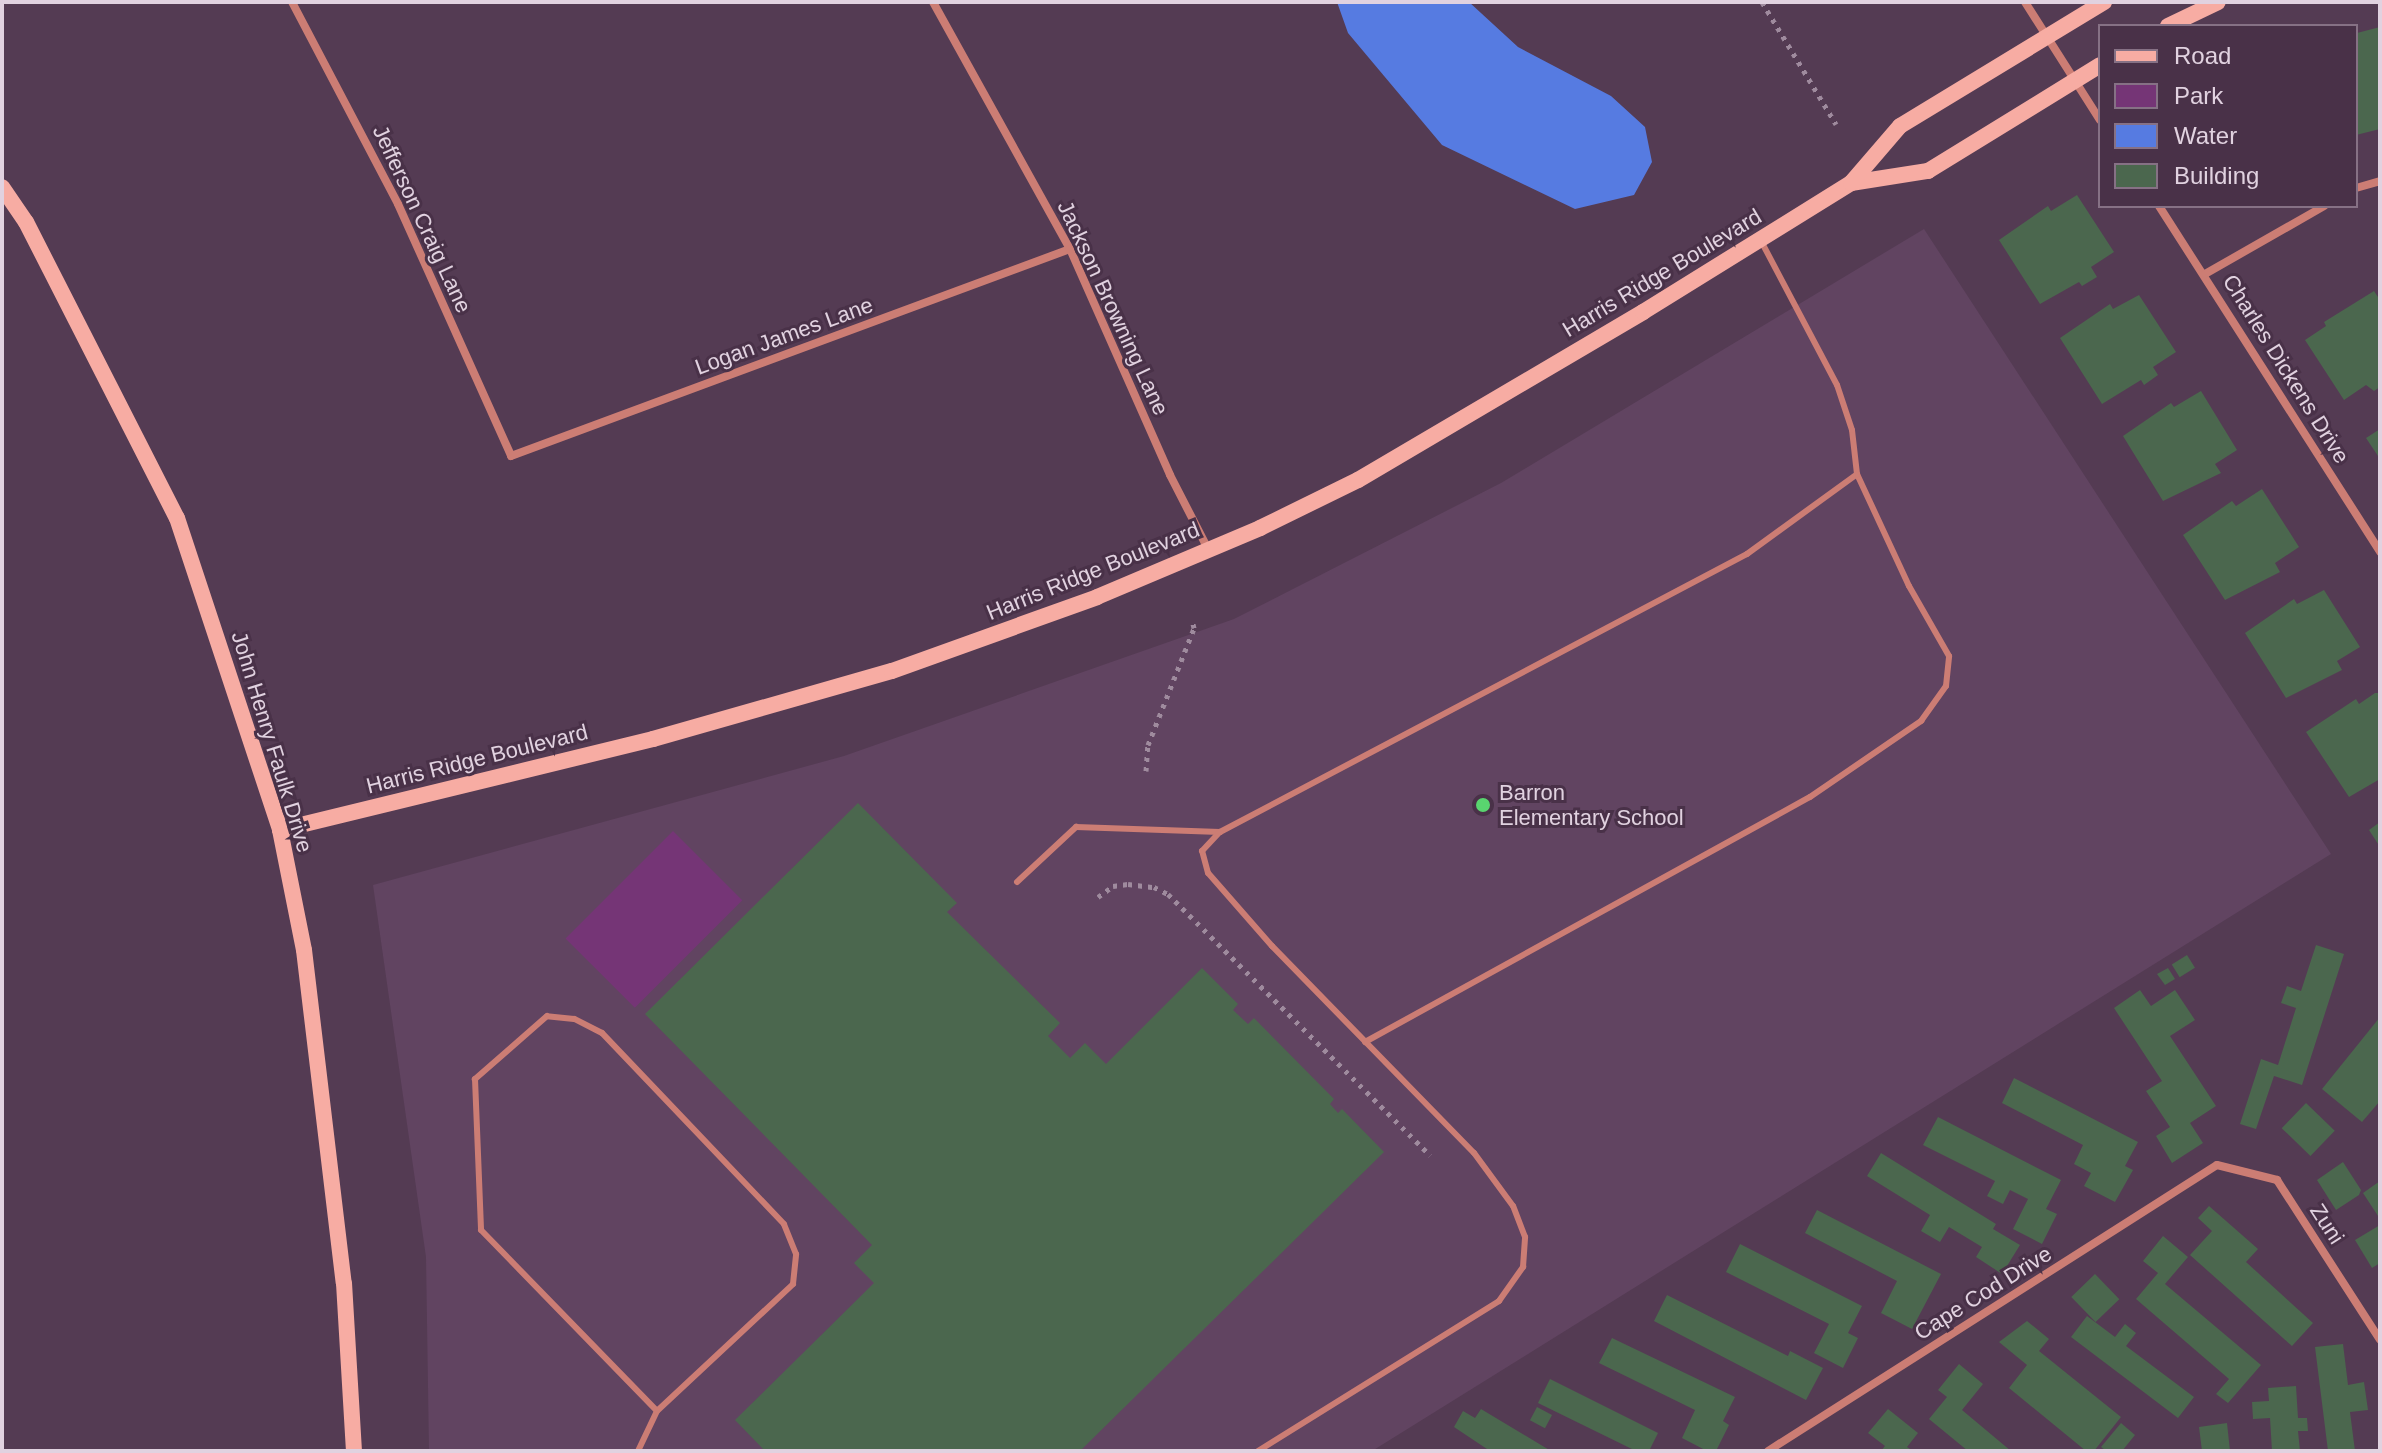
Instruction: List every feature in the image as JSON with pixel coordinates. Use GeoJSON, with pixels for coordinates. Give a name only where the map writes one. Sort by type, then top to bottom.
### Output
{"type":"FeatureCollection","features":[{"type":"Feature","properties":{"kind":"street","name":"Jefferson Craig Lane"},"geometry":{"type":"LineString","coordinates":[[292,2],[398,204],[511,456]]}},
{"type":"Feature","properties":{"kind":"street","name":"Jackson Browning Lane"},"geometry":{"type":"LineString","coordinates":[[933,2],[1070,249],[1170,475],[1208,549]]}},
{"type":"Feature","properties":{"kind":"street"},"geometry":{"type":"LineString","coordinates":[[2025,2],[2098,117]]}},
{"type":"Feature","properties":{"kind":"street","name":"Harris Ridge Boulevard"},"geometry":{"type":"LineString","coordinates":[[280,830],[653,739],[892,671],[1097,597],[1208,549],[1358,480],[1760,239],[1851,183],[1900,126],[2104,2]]}},
{"type":"Feature","properties":{"kind":"street"},"geometry":{"type":"LineString","coordinates":[[2172,24],[2218,2]]}},
{"type":"Feature","properties":{"kind":"street","name":"Harris Ridge Boulevard"},"geometry":{"type":"LineString","coordinates":[[1851,183],[1928,171],[2098,66]]}},
{"type":"Feature","properties":{"kind":"street"},"geometry":{"type":"LineString","coordinates":[[2358,187],[2380,181]]}},
{"type":"Feature","properties":{"kind":"street","name":"John Henry Faulk Drive"},"geometry":{"type":"LineString","coordinates":[[2,187],[26,222],[177,518],[280,830],[304,950],[344,1283],[354,1451]]}},
{"type":"Feature","properties":{"kind":"street","name":"Charles Dickens Drive"},"geometry":{"type":"LineString","coordinates":[[2160,208],[2380,552]]}},
{"type":"Feature","properties":{"kind":"street"},"geometry":{"type":"LineString","coordinates":[[2205,274],[2320,208]]}},
{"type":"Feature","properties":{"kind":"street","name":"Logan James Lane"},"geometry":{"type":"LineString","coordinates":[[511,456],[1070,249]]}},
{"type":"Feature","properties":{"kind":"street","name":"Zuni"},"geometry":{"type":"LineString","coordinates":[[2217,1165],[2277,1180],[2380,1340]]}},
{"type":"Feature","properties":{"kind":"street","name":"Cape Cod Drive"},"geometry":{"type":"LineString","coordinates":[[1768,1451],[2217,1165]]}},
{"type":"Feature","properties":{"kind":"lane"},"geometry":{"type":"LineString","coordinates":[[1365,1042],[1810,797],[1921,721],[1946,686],[1949,656],[1909,586],[1857,474],[1852,430],[1837,385],[1760,239]]}},
{"type":"Feature","properties":{"kind":"lane"},"geometry":{"type":"LineString","coordinates":[[1258,1451],[1499,1301],[1523,1267],[1525,1237],[1513,1206],[1474,1153],[1272,946],[1208,873],[1202,851],[1220,832],[1747,554],[1857,474]]}},
{"type":"Feature","properties":{"kind":"lane"},"geometry":{"type":"LineString","coordinates":[[1017,882],[1076,827],[1220,832]]}},
{"type":"Feature","properties":{"kind":"lane"},"geometry":{"type":"LineString","coordinates":[[638,1451],[657,1411],[793,1284],[796,1254],[784,1224],[602,1033],[574,1019],[547,1016],[475,1079],[481,1230],[657,1411]]}},
{"type":"Feature","properties":{"kind":"path"},"geometry":{"type":"LineString","coordinates":[[1762,2],[1836,124]]}},
{"type":"Feature","properties":{"kind":"path"},"geometry":{"type":"LineString","coordinates":[[1146,771],[1148,745],[1194,628],[1192,619]]}},
{"type":"Feature","properties":{"kind":"path"},"geometry":{"type":"LineString","coordinates":[[1098,897],[1113,886],[1128,884],[1154,887],[1168,894],[1430,1155]]}},
{"type":"Feature","properties":{"kind":"shaded area","name":"Barron Elementary School"},"geometry":{"type":"Polygon","coordinates":[[[1924,229],[2331,854],[1372,1451],[429,1451],[426,1257],[373,885],[844,756],[1234,619],[1501,483],[1924,229]]]}},
{"type":"Feature","properties":{"kind":"green space"},"geometry":{"type":"Polygon","coordinates":[[[673,831],[742,900],[635,1008],[566,938],[673,831]]]}},
{"type":"Feature","properties":{"kind":"water"},"geometry":{"type":"Polygon","coordinates":[[[1337,2],[1469,2],[1518,47],[1611,96],[1645,127],[1652,162],[1634,195],[1575,209],[1442,145],[1348,33],[1337,2]]]}},
{"type":"Feature","properties":{"kind":"building"},"geometry":{"type":"Polygon","coordinates":[[[2380,27],[2380,129],[2358,134],[2358,33],[2380,27]]]}},
{"type":"Feature","properties":{"kind":"building"},"geometry":{"type":"Polygon","coordinates":[[[2077,195],[2114,252],[2091,267],[2097,277],[2082,286],[2079,282],[2040,304],[1999,240],[2048,206],[2051,211],[2077,195]]]}},
{"type":"Feature","properties":{"kind":"building"},"geometry":{"type":"Polygon","coordinates":[[[2374,291],[2380,300],[2380,387],[2374,391],[2366,385],[2344,400],[2305,340],[2326,326],[2324,322],[2374,291]]]}},
{"type":"Feature","properties":{"kind":"building"},"geometry":{"type":"Polygon","coordinates":[[[2139,295],[2176,352],[2153,367],[2158,375],[2144,385],[2141,380],[2102,404],[2060,338],[2110,304],[2113,309],[2139,295]]]}},
{"type":"Feature","properties":{"kind":"building"},"geometry":{"type":"Polygon","coordinates":[[[2201,391],[2237,450],[2215,464],[2221,473],[2163,501],[2123,436],[2171,403],[2174,407],[2201,391]]]}},
{"type":"Feature","properties":{"kind":"building"},"geometry":{"type":"Polygon","coordinates":[[[2380,429],[2380,459],[2366,438],[2380,429]]]}},
{"type":"Feature","properties":{"kind":"building"},"geometry":{"type":"Polygon","coordinates":[[[2262,489],[2299,547],[2275,563],[2280,572],[2225,600],[2183,535],[2232,501],[2236,506],[2262,489]]]}},
{"type":"Feature","properties":{"kind":"building"},"geometry":{"type":"Polygon","coordinates":[[[2324,590],[2360,647],[2337,661],[2342,670],[2286,698],[2245,633],[2294,599],[2297,604],[2324,590]]]}},
{"type":"Feature","properties":{"kind":"building"},"geometry":{"type":"Polygon","coordinates":[[[2380,693],[2380,779],[2349,797],[2306,732],[2356,699],[2359,704],[2380,693]]]}},
{"type":"Feature","properties":{"kind":"building"},"geometry":{"type":"Polygon","coordinates":[[[858,803],[957,903],[947,912],[1060,1023],[1048,1036],[1070,1058],[1085,1043],[1106,1064],[1202,968],[1238,1004],[1233,1010],[1248,1024],[1254,1018],[1334,1099],[1330,1104],[1338,1113],[1342,1109],[1384,1152],[1080,1451],[765,1451],[735,1420],[874,1283],[854,1263],[872,1245],[645,1014],[858,803]]]}},
{"type":"Feature","properties":{"kind":"building"},"geometry":{"type":"Polygon","coordinates":[[[2380,822],[2380,847],[2369,830],[2380,822]]]}},
{"type":"Feature","properties":{"kind":"building"},"geometry":{"type":"Polygon","coordinates":[[[2316,945],[2344,954],[2302,1085],[2274,1076],[2256,1129],[2240,1124],[2261,1059],[2278,1065],[2296,1008],[2281,1003],[2287,986],[2301,991],[2316,945]]]}},
{"type":"Feature","properties":{"kind":"building"},"geometry":{"type":"Polygon","coordinates":[[[2187,955],[2195,968],[2180,977],[2172,965],[2187,955]]]}},
{"type":"Feature","properties":{"kind":"building"},"geometry":{"type":"Polygon","coordinates":[[[2168,968],[2175,979],[2165,985],[2157,974],[2168,968]]]}},
{"type":"Feature","properties":{"kind":"building"},"geometry":{"type":"Polygon","coordinates":[[[2140,990],[2151,1006],[2175,990],[2195,1020],[2170,1036],[2216,1106],[2190,1123],[2203,1143],[2172,1163],[2156,1136],[2170,1127],[2146,1091],[2162,1081],[2114,1008],[2140,990]]]}},
{"type":"Feature","properties":{"kind":"building"},"geometry":{"type":"Polygon","coordinates":[[[2380,1017],[2380,1101],[2362,1122],[2322,1089],[2380,1017]]]}},
{"type":"Feature","properties":{"kind":"building"},"geometry":{"type":"Polygon","coordinates":[[[2014,1078],[2138,1142],[2125,1166],[2133,1170],[2115,1202],[2084,1186],[2091,1173],[2074,1164],[2083,1145],[2002,1103],[2014,1078]]]}},
{"type":"Feature","properties":{"kind":"building"},"geometry":{"type":"Polygon","coordinates":[[[2306,1103],[2335,1131],[2310,1156],[2282,1128],[2306,1103]]]}},
{"type":"Feature","properties":{"kind":"building"},"geometry":{"type":"Polygon","coordinates":[[[1938,1117],[2061,1180],[2046,1209],[2057,1214],[2042,1244],[2013,1229],[2028,1199],[2010,1190],[2003,1204],[1987,1196],[1995,1181],[1923,1145],[1938,1117]]]}},
{"type":"Feature","properties":{"kind":"building"},"geometry":{"type":"Polygon","coordinates":[[[1881,1153],[1996,1224],[1993,1229],[2020,1245],[2002,1274],[1976,1257],[1982,1247],[1949,1227],[1940,1242],[1921,1231],[1930,1215],[1867,1176],[1881,1153]]]}},
{"type":"Feature","properties":{"kind":"building"},"geometry":{"type":"Polygon","coordinates":[[[2343,1162],[2361,1190],[2359,1195],[2336,1210],[2317,1180],[2343,1162]]]}},
{"type":"Feature","properties":{"kind":"building"},"geometry":{"type":"Polygon","coordinates":[[[2380,1181],[2380,1219],[2363,1193],[2380,1181]]]}},
{"type":"Feature","properties":{"kind":"building"},"geometry":{"type":"Polygon","coordinates":[[[2209,1206],[2258,1249],[2246,1262],[2313,1323],[2292,1346],[2190,1255],[2212,1231],[2198,1218],[2209,1206]]]}},
{"type":"Feature","properties":{"kind":"building"},"geometry":{"type":"Polygon","coordinates":[[[1817,1210],[1941,1274],[1912,1329],[1881,1313],[1897,1281],[1805,1233],[1817,1210]]]}},
{"type":"Feature","properties":{"kind":"building"},"geometry":{"type":"Polygon","coordinates":[[[2380,1225],[2380,1263],[2372,1268],[2355,1240],[2380,1225]]]}},
{"type":"Feature","properties":{"kind":"building"},"geometry":{"type":"Polygon","coordinates":[[[2163,1236],[2188,1257],[2165,1284],[2261,1365],[2228,1403],[2216,1394],[2229,1379],[2136,1299],[2158,1273],[2143,1261],[2163,1236]]]}},
{"type":"Feature","properties":{"kind":"building"},"geometry":{"type":"Polygon","coordinates":[[[1740,1244],[1862,1306],[1848,1333],[1858,1338],[1843,1368],[1814,1353],[1829,1324],[1726,1272],[1740,1244]]]}},
{"type":"Feature","properties":{"kind":"building"},"geometry":{"type":"Polygon","coordinates":[[[2095,1274],[2119,1299],[2096,1322],[2071,1297],[2095,1274]]]}},
{"type":"Feature","properties":{"kind":"building"},"geometry":{"type":"Polygon","coordinates":[[[1667,1295],[1788,1356],[1790,1351],[1823,1368],[1806,1400],[1654,1321],[1667,1295]]]}},
{"type":"Feature","properties":{"kind":"building"},"geometry":{"type":"Polygon","coordinates":[[[2087,1316],[2115,1337],[2125,1324],[2136,1333],[2126,1346],[2194,1397],[2178,1418],[2071,1337],[2087,1316]]]}},
{"type":"Feature","properties":{"kind":"building"},"geometry":{"type":"Polygon","coordinates":[[[2027,1321],[2049,1339],[2039,1351],[2121,1417],[2094,1451],[2086,1451],[2009,1388],[2027,1365],[1999,1342],[2027,1321]]]}},
{"type":"Feature","properties":{"kind":"building"},"geometry":{"type":"Polygon","coordinates":[[[1612,1338],[1735,1397],[1723,1421],[1729,1425],[1716,1451],[1707,1451],[1682,1438],[1695,1410],[1599,1363],[1612,1338]]]}},
{"type":"Feature","properties":{"kind":"building"},"geometry":{"type":"Polygon","coordinates":[[[2343,1344],[2348,1385],[2364,1382],[2368,1410],[2350,1412],[2355,1451],[2328,1451],[2315,1347],[2343,1344]]]}},
{"type":"Feature","properties":{"kind":"building"},"geometry":{"type":"Polygon","coordinates":[[[1959,1364],[1983,1384],[1962,1410],[2011,1451],[1968,1451],[1929,1419],[1947,1397],[1938,1390],[1959,1364]]]}},
{"type":"Feature","properties":{"kind":"building"},"geometry":{"type":"Polygon","coordinates":[[[1550,1379],[1658,1433],[1649,1451],[1636,1451],[1538,1403],[1550,1379]]]}},
{"type":"Feature","properties":{"kind":"building"},"geometry":{"type":"Polygon","coordinates":[[[2296,1386],[2298,1418],[2307,1418],[2308,1431],[2298,1431],[2300,1451],[2272,1451],[2270,1418],[2253,1419],[2252,1402],[2269,1401],[2268,1388],[2296,1386]]]}},
{"type":"Feature","properties":{"kind":"building"},"geometry":{"type":"Polygon","coordinates":[[[1537,1407],[1552,1415],[1545,1428],[1530,1420],[1537,1407]]]}},
{"type":"Feature","properties":{"kind":"building"},"geometry":{"type":"Polygon","coordinates":[[[1481,1409],[1551,1451],[1490,1451],[1454,1427],[1463,1411],[1475,1418],[1481,1409]]]}},
{"type":"Feature","properties":{"kind":"building"},"geometry":{"type":"Polygon","coordinates":[[[1888,1409],[1918,1433],[1907,1447],[1913,1451],[1881,1451],[1885,1446],[1868,1433],[1888,1409]]]}},
{"type":"Feature","properties":{"kind":"building"},"geometry":{"type":"Polygon","coordinates":[[[2121,1423],[2135,1435],[2122,1451],[2106,1451],[2101,1447],[2121,1423]]]}},
{"type":"Feature","properties":{"kind":"building"},"geometry":{"type":"Polygon","coordinates":[[[2227,1423],[2230,1451],[2202,1451],[2199,1427],[2227,1423]]]}},
{"type":"Feature","properties":{"kind":"place","name":"Barron Elementary School"},"geometry":{"type":"Point","coordinates":[1483,805]}}]}
